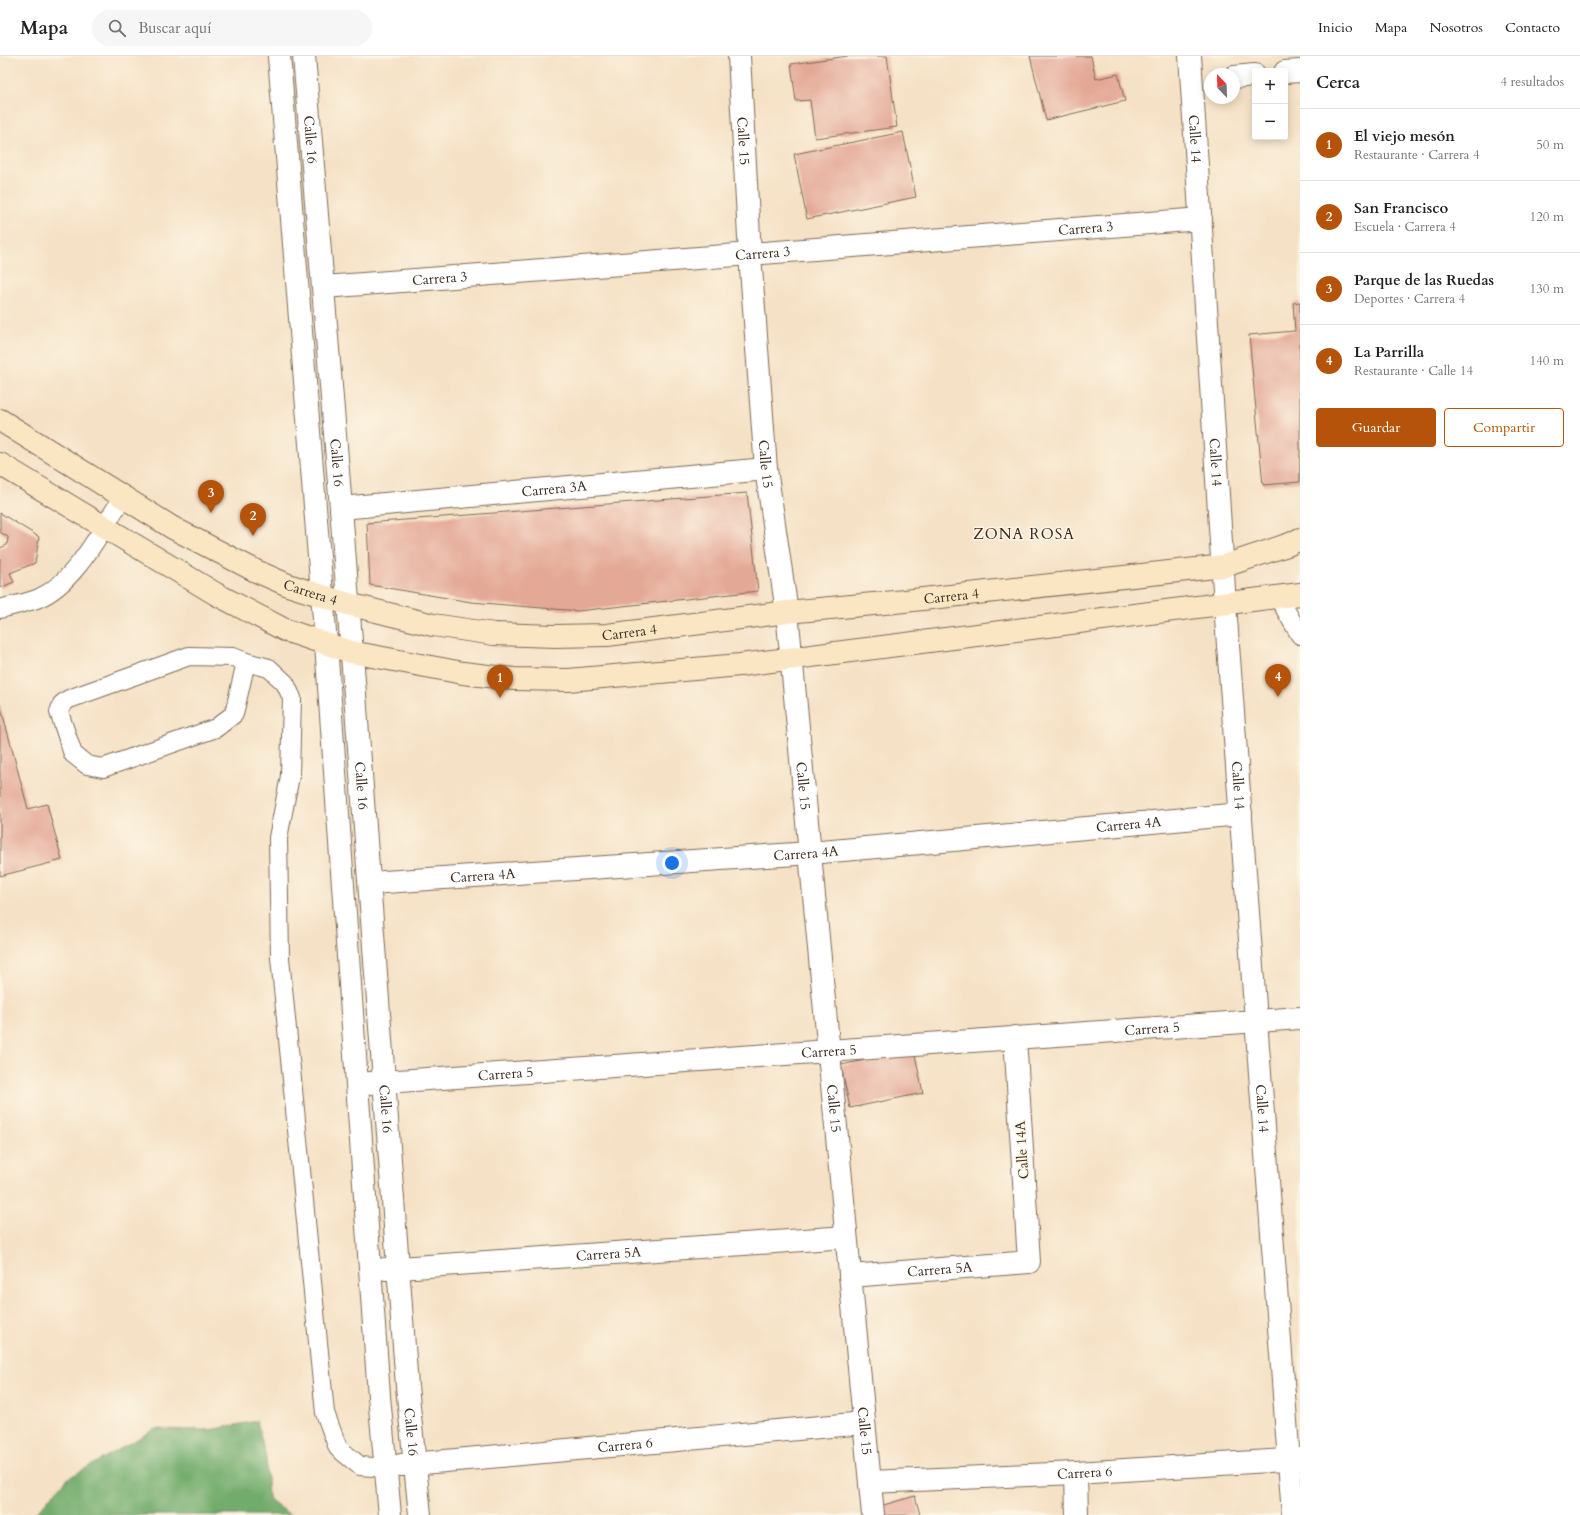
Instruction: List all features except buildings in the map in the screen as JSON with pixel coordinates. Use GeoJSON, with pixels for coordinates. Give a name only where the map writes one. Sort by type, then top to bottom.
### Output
{"type":"FeatureCollection","features":[{"type":"Feature","properties":{"kind":"main road","name":"Carrera 4"},"geometry":{"type":"LineString","coordinates":[[0,420],[156,518],[256,571],[288,585],[348,604],[433,625],[494,634],[554,636],[607,634],[787,612],[895,602],[1224,566],[1290,544],[1300,539]]}},
{"type":"Feature","properties":{"kind":"main road"},"geometry":{"type":"LineString","coordinates":[[0,464],[252,614],[286,630],[351,652],[463,673],[514,679],[568,680],[792,659],[1225,605],[1300,594]]}},
{"type":"Feature","properties":{"kind":"main road"},"geometry":{"type":"LineString","coordinates":[[136,545],[156,518]]}},
{"type":"Feature","properties":{"kind":"street","name":"Calle 16"},"geometry":{"type":"LineString","coordinates":[[279,56],[326,644],[370,1270],[390,1515]]}},
{"type":"Feature","properties":{"kind":"street","name":"Calle 16"},"geometry":{"type":"LineString","coordinates":[[304,56],[324,288],[414,1462],[420,1515]]}},
{"type":"Feature","properties":{"kind":"street","name":"Calle 15"},"geometry":{"type":"LineString","coordinates":[[739,56],[750,255],[766,469],[787,612],[792,659],[872,1515]]}},
{"type":"Feature","properties":{"kind":"street","name":"Calle 14"},"geometry":{"type":"LineString","coordinates":[[1190,56],[1201,80],[1201,219],[1224,566],[1225,605],[1257,1021],[1294,1459],[1293,1515]]}},
{"type":"Feature","properties":{"kind":"street"},"geometry":{"type":"LineString","coordinates":[[1288,72],[1300,71]]}},
{"type":"Feature","properties":{"kind":"street"},"geometry":{"type":"LineString","coordinates":[[1240,76],[1252,75]]}},
{"type":"Feature","properties":{"kind":"street","name":"Carrera 3"},"geometry":{"type":"LineString","coordinates":[[324,288],[1201,219]]}},
{"type":"Feature","properties":{"kind":"street","name":"Carrera 3A"},"geometry":{"type":"LineString","coordinates":[[341,508],[766,469]]}},
{"type":"Feature","properties":{"kind":"street","name":"Carrera 4A"},"geometry":{"type":"LineString","coordinates":[[370,883],[810,853],[1241,814]]}},
{"type":"Feature","properties":{"kind":"street","name":"Carrera 5"},"geometry":{"type":"LineString","coordinates":[[357,1084],[1300,1018]]}},
{"type":"Feature","properties":{"kind":"street","name":"Calle 14A"},"geometry":{"type":"LineString","coordinates":[[1015,1037],[1029,1262]]}},
{"type":"Feature","properties":{"kind":"street","name":"Carrera 5A"},"geometry":{"type":"LineString","coordinates":[[370,1270],[846,1237]]}},
{"type":"Feature","properties":{"kind":"street","name":"Carrera 5A"},"geometry":{"type":"LineString","coordinates":[[850,1276],[1029,1262]]}},
{"type":"Feature","properties":{"kind":"street","name":"Carrera 6"},"geometry":{"type":"LineString","coordinates":[[386,1468],[414,1462],[864,1422]]}},
{"type":"Feature","properties":{"kind":"street","name":"Carrera 6"},"geometry":{"type":"LineString","coordinates":[[870,1482],[1076,1473],[1294,1459]]}},
{"type":"Feature","properties":{"kind":"street"},"geometry":{"type":"LineString","coordinates":[[1076,1473],[1077,1515]]}},
{"type":"Feature","properties":{"kind":"lane"},"geometry":{"type":"LineString","coordinates":[[0,609],[39,598],[64,580],[82,559],[123,497]]}},
{"type":"Feature","properties":{"kind":"lane"},"geometry":{"type":"LineString","coordinates":[[1278,597],[1295,629],[1300,635]]}},
{"type":"Feature","properties":{"kind":"lane"},"geometry":{"type":"LineString","coordinates":[[246,662],[234,714],[216,728],[103,768],[87,765],[73,754],[59,712],[62,704],[69,699],[189,656],[233,656],[246,662],[269,668],[285,684],[292,698],[290,776],[278,838],[280,958],[325,1413],[338,1448],[360,1466],[386,1468]]}},
{"type":"Feature","properties":{"kind":"green space"},"geometry":{"type":"Polygon","coordinates":[[[257,1421],[266,1458],[268,1498],[290,1515],[34,1515],[67,1479],[155,1429],[209,1430],[257,1421]]]}},
{"type":"Feature","properties":{"kind":"place","name":"Parque de las Ruedas"},"geometry":{"type":"Point","coordinates":[211,513]}},
{"type":"Feature","properties":{"kind":"place","name":"San Francisco"},"geometry":{"type":"Point","coordinates":[253,536]}},
{"type":"Feature","properties":{"kind":"place","name":"La Parrilla"},"geometry":{"type":"Point","coordinates":[1278,697]}},
{"type":"Feature","properties":{"kind":"place","name":"El viejo mesón"},"geometry":{"type":"Point","coordinates":[500,698]}},
{"type":"Feature","properties":{"kind":"district","name":"ZONA ROSA"},"geometry":{"type":"Point","coordinates":[1024,534]}}]}
